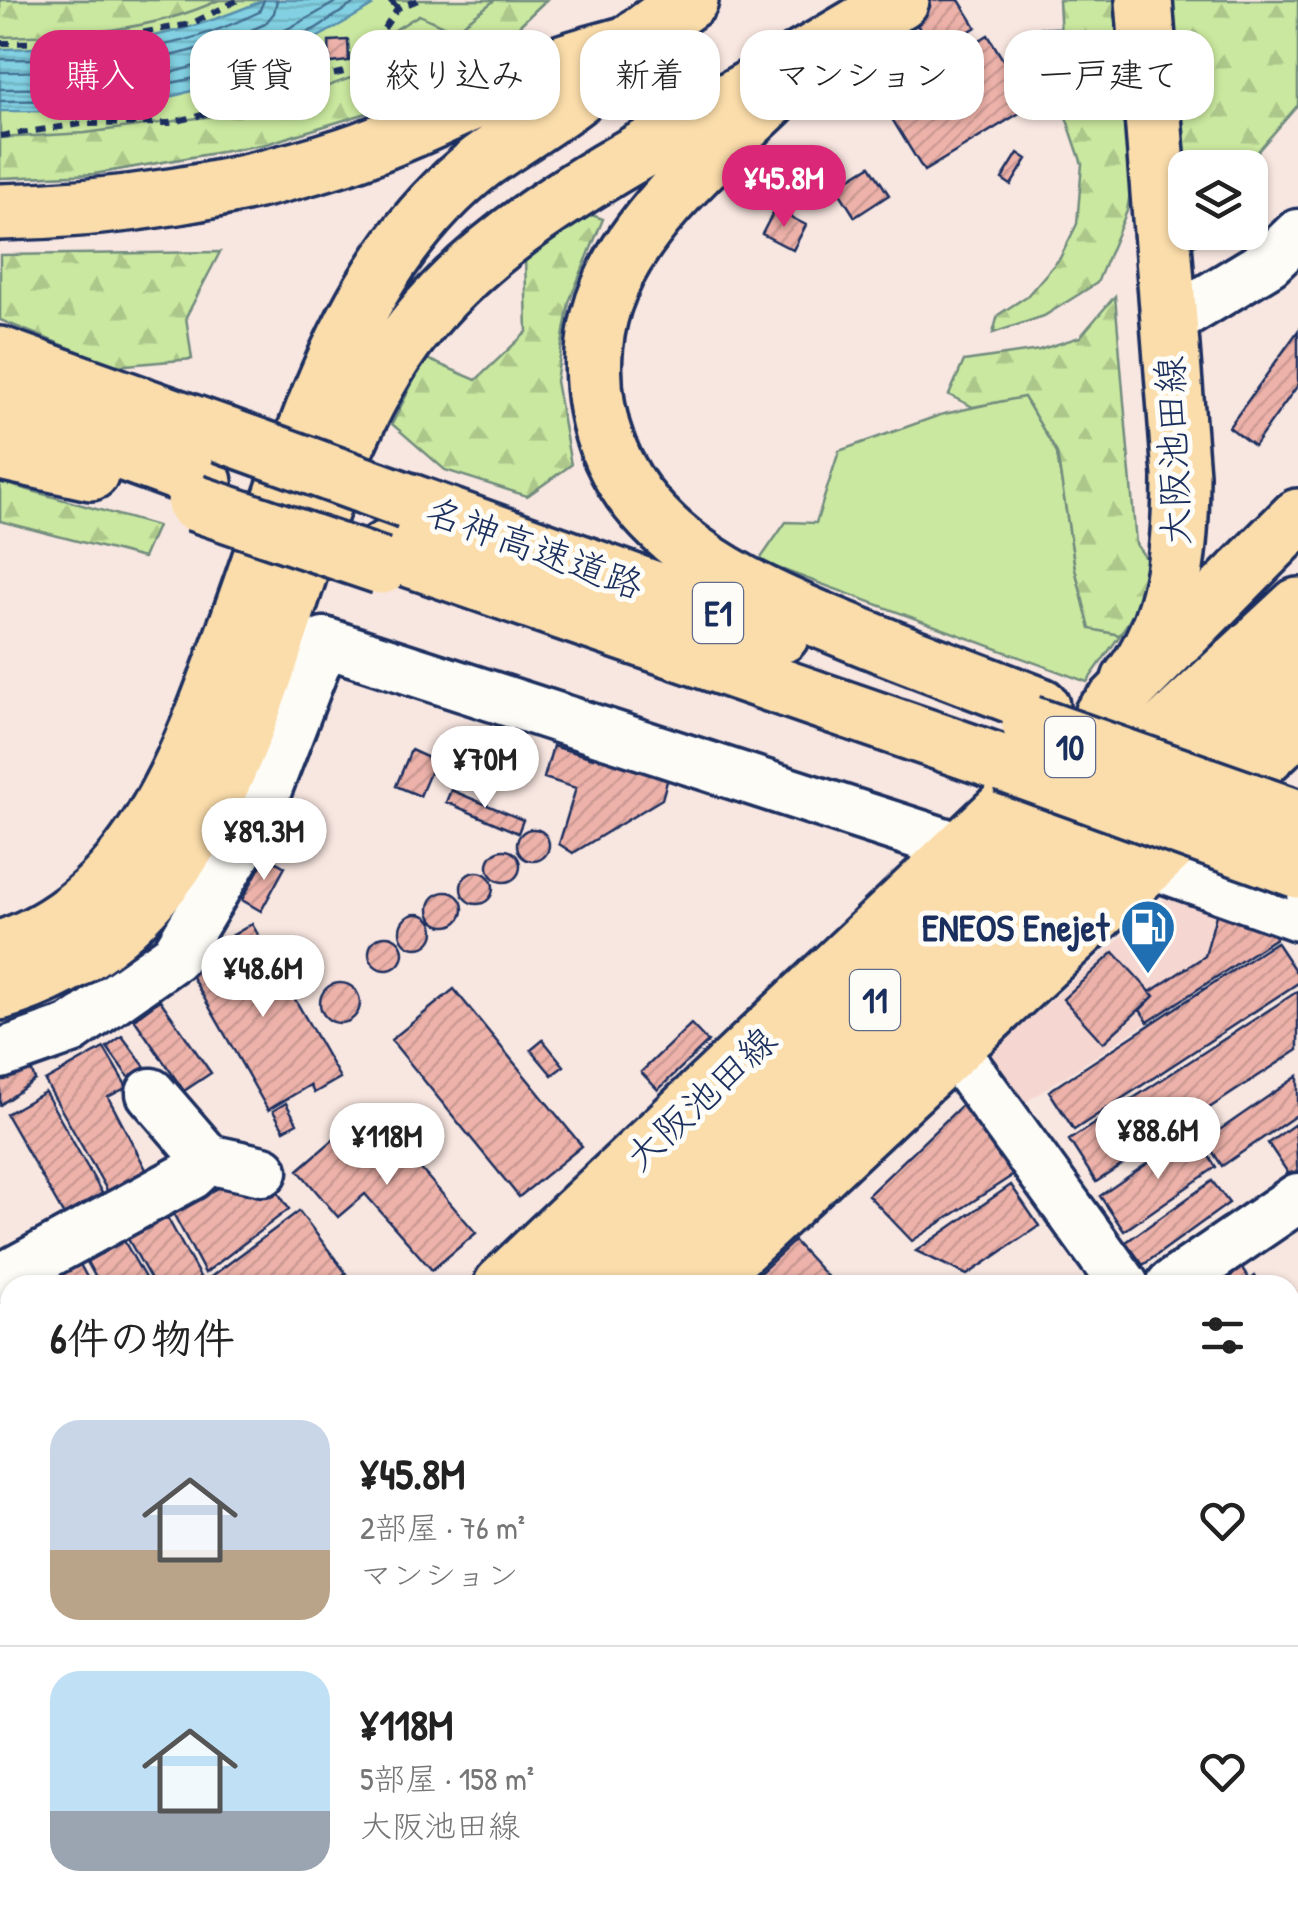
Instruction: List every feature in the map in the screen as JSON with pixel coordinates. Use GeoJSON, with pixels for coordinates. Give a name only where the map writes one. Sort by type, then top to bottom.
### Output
{"type":"FeatureCollection","features":[{"type":"Feature","properties":{"kind":"main road"},"geometry":{"type":"LineString","coordinates":[[649,30],[690,0]]}},
{"type":"Feature","properties":{"kind":"main road"},"geometry":{"type":"LineString","coordinates":[[852,30],[901,0]]}},
{"type":"Feature","properties":{"kind":"main road","name":"大阪池田線"},"geometry":{"type":"LineString","coordinates":[[513,1275],[1102,715],[1150,650],[1175,573],[1181,475],[1144,0]]}},
{"type":"Feature","properties":{"kind":"main road"},"geometry":{"type":"LineString","coordinates":[[0,212],[160,198],[284,173],[410,131],[546,68],[580,58]]}},
{"type":"Feature","properties":{"kind":"main road"},"geometry":{"type":"LineString","coordinates":[[0,948],[44,929],[79,905],[118,866],[162,805],[203,716],[324,387],[364,301],[388,263],[444,194],[580,94]]}},
{"type":"Feature","properties":{"kind":"main road"},"geometry":{"type":"LineString","coordinates":[[0,992],[55,970],[109,936],[142,906],[198,828],[242,734],[348,442],[388,364],[442,295],[491,250],[558,200],[740,95]]}},
{"type":"Feature","properties":{"kind":"main road"},"geometry":{"type":"LineString","coordinates":[[750,120],[678,192],[626,257],[609,288],[599,321],[594,373],[600,425],[612,458],[650,516],[704,562],[1025,731],[1298,799]]}},
{"type":"Feature","properties":{"kind":"main road","name":"名神高速道路"},"geometry":{"type":"LineString","coordinates":[[0,355],[207,473],[382,558],[735,672],[1025,731],[1298,870]]}},
{"type":"Feature","properties":{"kind":"main road","name":"名神高速道路"},"geometry":{"type":"LineString","coordinates":[[0,408],[207,473],[407,501],[1025,731],[1298,818]]}},
{"type":"Feature","properties":{"kind":"main road"},"geometry":{"type":"LineString","coordinates":[[0,452],[103,474],[207,473]]}},
{"type":"Feature","properties":{"kind":"main road"},"geometry":{"type":"LineString","coordinates":[[1102,715],[1279,568],[1298,503]]}},
{"type":"Feature","properties":{"kind":"main road"},"geometry":{"type":"LineString","coordinates":[[1183,713],[1279,568],[1298,517]]}},
{"type":"Feature","properties":{"kind":"main road","name":"11"},"geometry":{"type":"LineString","coordinates":[[577,1275],[1298,606]]}},
{"type":"Feature","properties":{"kind":"main road","name":"11"},"geometry":{"type":"LineString","coordinates":[[639,1275],[1298,664]]}},
{"type":"Feature","properties":{"kind":"main road"},"geometry":{"type":"LineString","coordinates":[[711,1275],[1150,863],[1293,736]]}},
{"type":"Feature","properties":{"kind":"street"},"geometry":{"type":"LineString","coordinates":[[1168,324],[1268,262],[1298,234]]}},
{"type":"Feature","properties":{"kind":"street"},"geometry":{"type":"LineString","coordinates":[[0,1054],[71,1029],[175,956],[252,828],[324,642],[964,849]]}},
{"type":"Feature","properties":{"kind":"street"},"geometry":{"type":"LineString","coordinates":[[1150,863],[1298,916]]}},
{"type":"Feature","properties":{"kind":"street"},"geometry":{"type":"LineString","coordinates":[[952,1047],[1117,1275]]}},
{"type":"Feature","properties":{"kind":"street"},"geometry":{"type":"LineString","coordinates":[[151,1093],[208,1158],[262,1171]]}},
{"type":"Feature","properties":{"kind":"street"},"geometry":{"type":"LineString","coordinates":[[7,1275],[191,1174],[208,1158]]}},
{"type":"Feature","properties":{"kind":"street"},"geometry":{"type":"LineString","coordinates":[[1185,1275],[1298,1198]]}},
{"type":"Feature","properties":{"kind":"path"},"geometry":{"type":"LineString","coordinates":[[0,43],[89,42],[192,24],[238,0]]}},
{"type":"Feature","properties":{"kind":"path"},"geometry":{"type":"LineString","coordinates":[[390,0],[398,8]]}},
{"type":"Feature","properties":{"kind":"path"},"geometry":{"type":"LineString","coordinates":[[0,136],[80,124],[169,123],[356,69],[398,8],[418,0]]}},
{"type":"Feature","properties":{"kind":"shaded area","name":"ENEOS Enejet"},"geometry":{"type":"Polygon","coordinates":[[[1174,890],[1294,926],[1018,1107],[984,1060],[1174,890]]]}},
{"type":"Feature","properties":{"kind":"green space"},"geometry":{"type":"Polygon","coordinates":[[[0,0],[546,0],[515,30],[350,30],[350,118],[266,144],[94,174],[0,178],[0,0]]]}},
{"type":"Feature","properties":{"kind":"green space"},"geometry":{"type":"Polygon","coordinates":[[[0,0],[219,0],[139,25],[105,30],[30,30],[30,36],[0,37],[0,0]]]}},
{"type":"Feature","properties":{"kind":"green space"},"geometry":{"type":"Polygon","coordinates":[[[495,0],[546,0],[515,30],[455,30],[495,0]]]}},
{"type":"Feature","properties":{"kind":"green space"},"geometry":{"type":"Polygon","coordinates":[[[1059,0],[1127,0],[1129,30],[1061,30],[1059,0]]]}},
{"type":"Feature","properties":{"kind":"green space"},"geometry":{"type":"Polygon","coordinates":[[[1166,0],[1298,0],[1298,105],[1259,150],[1174,150],[1173,120],[1214,120],[1214,30],[1168,30],[1166,0]]]}},
{"type":"Feature","properties":{"kind":"green space"},"geometry":{"type":"Polygon","coordinates":[[[419,15],[452,30],[395,30],[419,15]]]}},
{"type":"Feature","properties":{"kind":"green space"},"geometry":{"type":"Polygon","coordinates":[[[350,78],[350,118],[266,144],[94,174],[0,178],[0,138],[85,133],[190,119],[330,120],[330,85],[350,78]]]}},
{"type":"Feature","properties":{"kind":"green space"},"geometry":{"type":"Polygon","coordinates":[[[1067,120],[1134,120],[1136,160],[1127,211],[1097,283],[1044,316],[993,333],[998,315],[1027,296],[1060,258],[1077,224],[1082,164],[1067,120]]]}},
{"type":"Feature","properties":{"kind":"green space"},"geometry":{"type":"Polygon","coordinates":[[[584,212],[603,219],[569,302],[556,381],[571,465],[527,496],[445,470],[392,424],[425,358],[476,380],[527,332],[525,256],[584,212]]]}},
{"type":"Feature","properties":{"kind":"green space"},"geometry":{"type":"Polygon","coordinates":[[[220,252],[186,317],[192,359],[115,366],[0,320],[0,255],[220,252]]]}},
{"type":"Feature","properties":{"kind":"green space"},"geometry":{"type":"Polygon","coordinates":[[[1115,296],[1136,544],[1147,560],[1141,602],[1120,635],[1090,629],[1075,568],[1057,453],[1024,397],[973,407],[949,395],[964,361],[1039,350],[1080,337],[1115,296]]]}},
{"type":"Feature","properties":{"kind":"green space"},"geometry":{"type":"Polygon","coordinates":[[[1024,396],[1057,453],[1075,568],[1090,628],[1120,635],[1087,682],[759,561],[786,522],[816,523],[839,451],[940,415],[1024,396]]]}},
{"type":"Feature","properties":{"kind":"green space"},"geometry":{"type":"Polygon","coordinates":[[[0,482],[157,526],[143,558],[0,521],[0,482]]]}},
{"type":"Feature","properties":{"kind":"water"},"geometry":{"type":"Polygon","coordinates":[[[264,0],[365,0],[372,6],[330,30],[190,30],[190,91],[170,97],[170,32],[264,0]]]}},
{"type":"Feature","properties":{"kind":"water"},"geometry":{"type":"Polygon","coordinates":[[[30,48],[30,111],[0,111],[0,49],[30,48]]]}},
{"type":"Feature","properties":{"kind":"building"},"geometry":{"type":"Polygon","coordinates":[[[902,0],[959,0],[976,27],[971,30],[920,30],[902,0]]]}},
{"type":"Feature","properties":{"kind":"building"},"geometry":{"type":"Polygon","coordinates":[[[988,35],[1004,61],[1004,120],[1008,120],[924,171],[893,120],[984,120],[984,37],[988,35]]]}},
{"type":"Feature","properties":{"kind":"building"},"geometry":{"type":"Polygon","coordinates":[[[348,40],[349,61],[330,63],[330,41],[348,40]]]}},
{"type":"Feature","properties":{"kind":"building"},"geometry":{"type":"Polygon","coordinates":[[[1018,153],[1027,159],[1011,185],[1002,179],[1018,153]]]}},
{"type":"Feature","properties":{"kind":"building"},"geometry":{"type":"Polygon","coordinates":[[[870,166],[889,195],[855,217],[836,187],[870,166]]]}},
{"type":"Feature","properties":{"kind":"building"},"geometry":{"type":"Polygon","coordinates":[[[775,209],[806,225],[793,250],[762,234],[775,209]]]}},
{"type":"Feature","properties":{"kind":"building"},"geometry":{"type":"Polygon","coordinates":[[[1298,331],[1298,385],[1254,446],[1229,427],[1298,331]]]}},
{"type":"Feature","properties":{"kind":"building"},"geometry":{"type":"Polygon","coordinates":[[[597,744],[671,767],[662,799],[573,853],[559,844],[576,788],[544,778],[553,746],[593,758],[597,744]]]}},
{"type":"Feature","properties":{"kind":"building"},"geometry":{"type":"Polygon","coordinates":[[[411,750],[435,761],[420,796],[396,786],[411,750]]]}},
{"type":"Feature","properties":{"kind":"building"},"geometry":{"type":"Polygon","coordinates":[[[451,790],[523,820],[518,833],[446,802],[451,790]]]}},
{"type":"Feature","properties":{"kind":"building"},"geometry":{"type":"Polygon","coordinates":[[[533,829],[545,833],[549,845],[545,857],[533,861],[521,857],[517,845],[521,833],[533,829]]]}},
{"type":"Feature","properties":{"kind":"building"},"geometry":{"type":"Polygon","coordinates":[[[504,850],[515,855],[520,866],[515,877],[504,882],[493,877],[488,866],[493,855],[504,850]]]}},
{"type":"Feature","properties":{"kind":"building"},"geometry":{"type":"Polygon","coordinates":[[[266,856],[285,867],[261,911],[242,900],[266,856]]]}},
{"type":"Feature","properties":{"kind":"building"},"geometry":{"type":"Polygon","coordinates":[[[477,872],[488,877],[493,888],[488,899],[477,904],[466,899],[461,888],[466,877],[477,872]]]}},
{"type":"Feature","properties":{"kind":"building"},"geometry":{"type":"Polygon","coordinates":[[[446,892],[458,897],[463,909],[458,921],[446,926],[434,921],[429,909],[434,897],[446,892]]]}},
{"type":"Feature","properties":{"kind":"building"},"geometry":{"type":"Polygon","coordinates":[[[1219,904],[1288,930],[1148,1022],[1140,1010],[1154,996],[1150,992],[1205,956],[1219,904]]]}},
{"type":"Feature","properties":{"kind":"building"},"geometry":{"type":"Polygon","coordinates":[[[417,914],[429,919],[434,931],[429,943],[417,948],[405,943],[400,931],[405,919],[417,914]]]}},
{"type":"Feature","properties":{"kind":"building"},"geometry":{"type":"Polygon","coordinates":[[[252,924],[340,1078],[314,1093],[310,1085],[268,1110],[191,975],[210,965],[223,941],[252,924]]]}},
{"type":"Feature","properties":{"kind":"building"},"geometry":{"type":"Polygon","coordinates":[[[386,936],[398,941],[403,953],[398,965],[386,970],[374,965],[369,953],[374,941],[386,936]]]}},
{"type":"Feature","properties":{"kind":"building"},"geometry":{"type":"Polygon","coordinates":[[[1276,942],[1298,975],[1298,983],[1074,1130],[1049,1091],[1276,942]]]}},
{"type":"Feature","properties":{"kind":"building"},"geometry":{"type":"Polygon","coordinates":[[[1114,952],[1154,996],[1103,1043],[1063,999],[1114,952]]]}},
{"type":"Feature","properties":{"kind":"building"},"geometry":{"type":"Polygon","coordinates":[[[340,983],[354,989],[360,1003],[354,1017],[340,1023],[326,1017],[320,1003],[326,989],[340,983]]]}},
{"type":"Feature","properties":{"kind":"building"},"geometry":{"type":"Polygon","coordinates":[[[454,989],[582,1146],[519,1197],[391,1040],[454,989]]]}},
{"type":"Feature","properties":{"kind":"building"},"geometry":{"type":"Polygon","coordinates":[[[1298,991],[1298,1050],[1096,1182],[1069,1140],[1298,991]]]}},
{"type":"Feature","properties":{"kind":"building"},"geometry":{"type":"Polygon","coordinates":[[[160,1000],[211,1073],[184,1091],[134,1019],[160,1000]]]}},
{"type":"Feature","properties":{"kind":"building"},"geometry":{"type":"Polygon","coordinates":[[[691,1024],[708,1042],[658,1090],[641,1072],[691,1024]]]}},
{"type":"Feature","properties":{"kind":"building"},"geometry":{"type":"Polygon","coordinates":[[[122,1036],[148,1071],[132,1082],[107,1047],[122,1036]]]}},
{"type":"Feature","properties":{"kind":"building"},"geometry":{"type":"Polygon","coordinates":[[[543,1040],[564,1066],[552,1075],[531,1050],[543,1040]]]}},
{"type":"Feature","properties":{"kind":"building"},"geometry":{"type":"Polygon","coordinates":[[[104,1048],[127,1087],[108,1097],[149,1175],[111,1197],[45,1081],[104,1048]]]}},
{"type":"Feature","properties":{"kind":"building"},"geometry":{"type":"Polygon","coordinates":[[[31,1069],[35,1080],[0,1105],[0,1079],[31,1069]]]}},
{"type":"Feature","properties":{"kind":"building"},"geometry":{"type":"Polygon","coordinates":[[[1298,1076],[1298,1114],[1222,1166],[1205,1140],[1298,1076]]]}},
{"type":"Feature","properties":{"kind":"building"},"geometry":{"type":"Polygon","coordinates":[[[45,1092],[107,1202],[69,1224],[6,1114],[45,1092]]]}},
{"type":"Feature","properties":{"kind":"building"},"geometry":{"type":"Polygon","coordinates":[[[286,1103],[297,1123],[284,1130],[273,1111],[286,1103]]]}},
{"type":"Feature","properties":{"kind":"building"},"geometry":{"type":"Polygon","coordinates":[[[964,1103],[1024,1168],[912,1241],[868,1195],[964,1103]]]}},
{"type":"Feature","properties":{"kind":"building"},"geometry":{"type":"Polygon","coordinates":[[[369,1109],[476,1233],[432,1270],[365,1194],[338,1217],[298,1170],[369,1109]]]}},
{"type":"Feature","properties":{"kind":"building"},"geometry":{"type":"Polygon","coordinates":[[[1295,1124],[1298,1180],[1294,1182],[1268,1143],[1295,1124]]]}},
{"type":"Feature","properties":{"kind":"building"},"geometry":{"type":"Polygon","coordinates":[[[1193,1132],[1216,1167],[1124,1231],[1100,1196],[1193,1132]]]}},
{"type":"Feature","properties":{"kind":"building"},"geometry":{"type":"Polygon","coordinates":[[[233,1180],[271,1182],[289,1209],[205,1273],[173,1213],[233,1180]]]}},
{"type":"Feature","properties":{"kind":"building"},"geometry":{"type":"Polygon","coordinates":[[[1212,1181],[1229,1203],[1143,1265],[1126,1242],[1212,1181]]]}},
{"type":"Feature","properties":{"kind":"building"},"geometry":{"type":"Polygon","coordinates":[[[1011,1185],[1039,1226],[967,1275],[916,1251],[1011,1185]]]}},
{"type":"Feature","properties":{"kind":"building"},"geometry":{"type":"Polygon","coordinates":[[[162,1208],[199,1275],[148,1275],[123,1230],[162,1208]]]}},
{"type":"Feature","properties":{"kind":"building"},"geometry":{"type":"Polygon","coordinates":[[[299,1211],[346,1273],[344,1275],[213,1275],[299,1211]]]}},
{"type":"Feature","properties":{"kind":"building"},"geometry":{"type":"Polygon","coordinates":[[[119,1232],[143,1275],[94,1275],[82,1253],[119,1232]]]}},
{"type":"Feature","properties":{"kind":"building"},"geometry":{"type":"Polygon","coordinates":[[[794,1241],[826,1275],[758,1275],[794,1241]]]}},
{"type":"Feature","properties":{"kind":"building"},"geometry":{"type":"Polygon","coordinates":[[[74,1253],[86,1275],[36,1275],[74,1253]]]}},
{"type":"Feature","properties":{"kind":"place","name":"ENEOS Enejet"},"geometry":{"type":"Point","coordinates":[1148,976]}}]}
